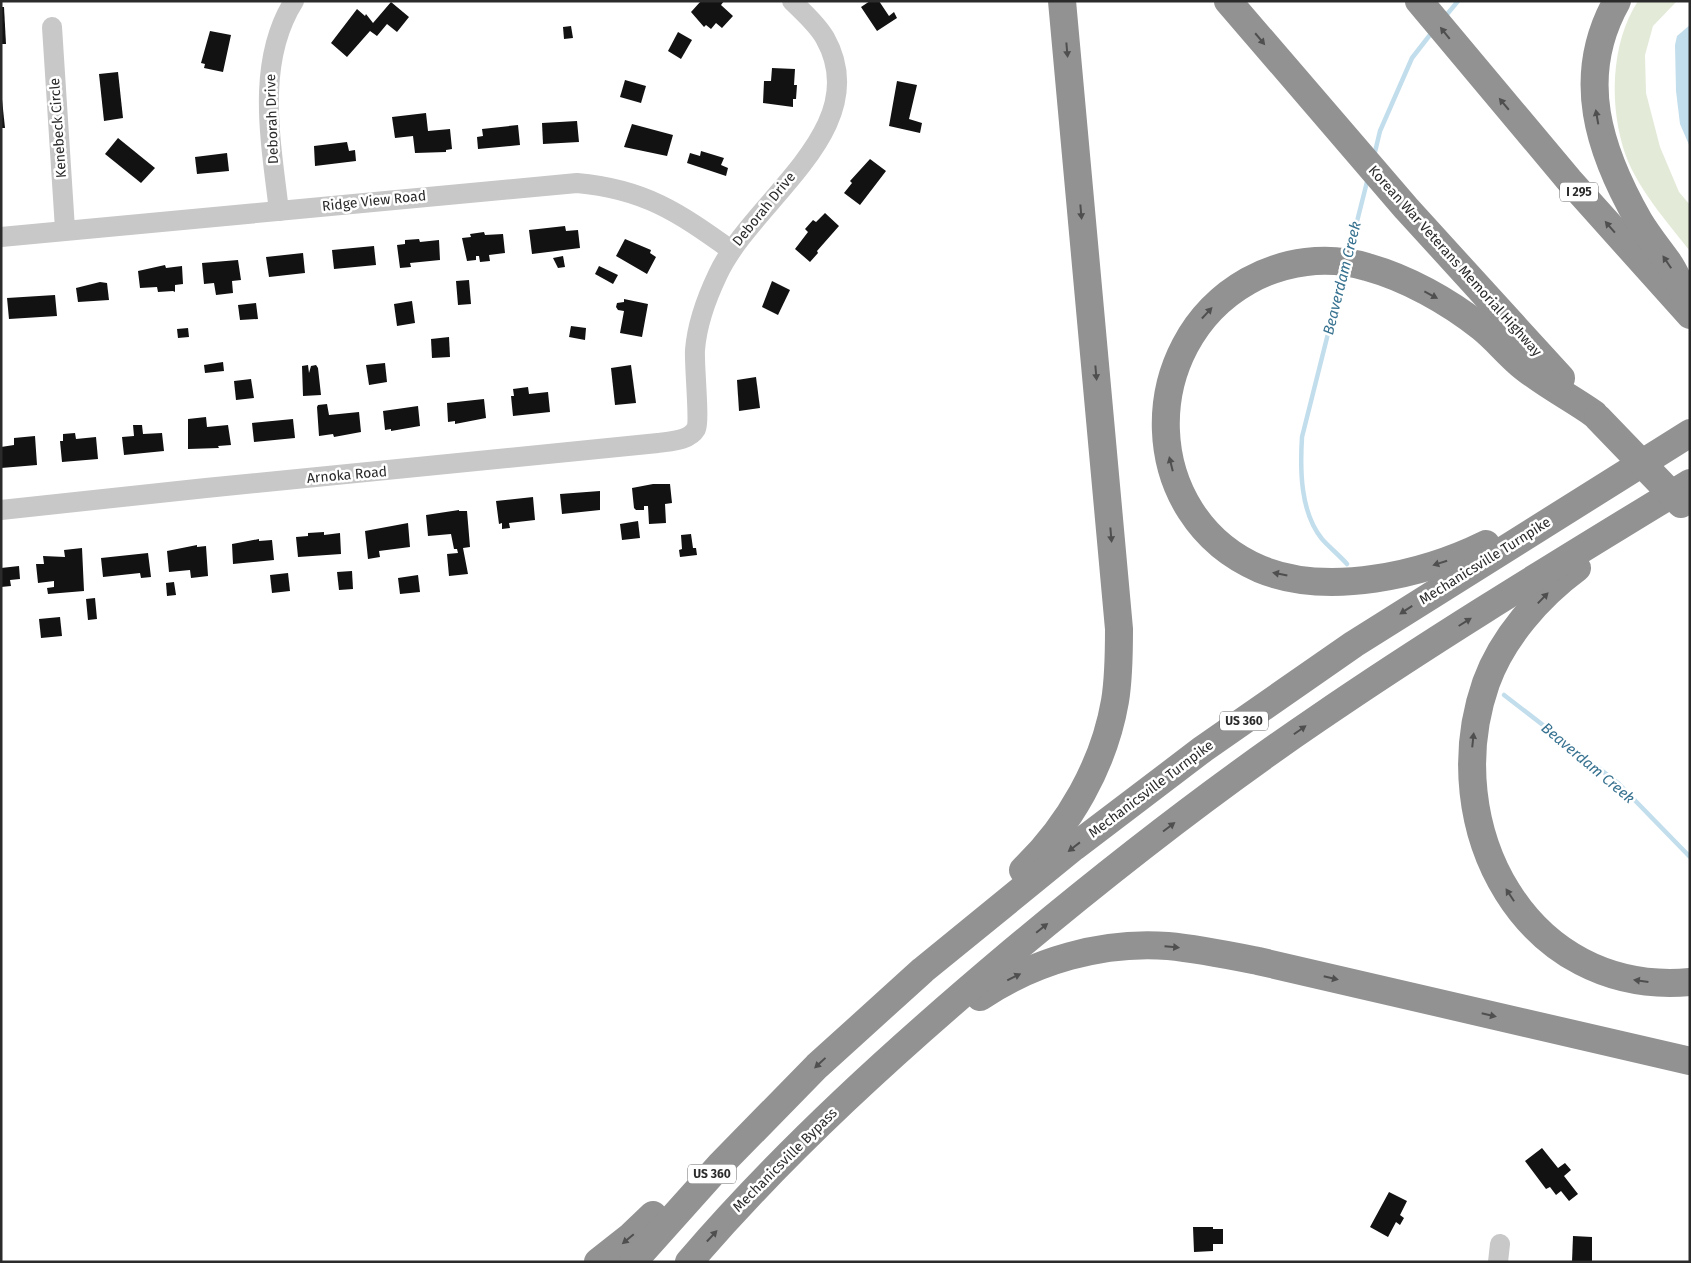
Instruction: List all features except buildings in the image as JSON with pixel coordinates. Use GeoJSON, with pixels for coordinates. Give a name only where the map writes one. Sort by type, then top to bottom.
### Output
{"type":"FeatureCollection","features":[{"type":"Feature","properties":{"kind":"highway"},"geometry":{"type":"LineString","coordinates":[[848,1038],[974,914],[1030,864],[1053,837],[1068,816],[1097,763],[1108,732],[1115,701],[1119,666],[1119,629],[1062,1]]}},
{"type":"Feature","properties":{"kind":"highway","name":"Korean War Veterans Memorial Highway"},"geometry":{"type":"LineString","coordinates":[[1228,1],[1406,208],[1596,416],[1688,500]]}},
{"type":"Feature","properties":{"kind":"highway","name":"I 295"},"geometry":{"type":"LineString","coordinates":[[1419,1],[1471,65],[1633,254],[1690,315]]}},
{"type":"Feature","properties":{"kind":"highway"},"geometry":{"type":"LineString","coordinates":[[1617,1],[1601,37],[1596,60],[1594,79],[1598,122],[1608,157],[1632,208],[1647,234],[1669,263],[1690,306]]}},
{"type":"Feature","properties":{"kind":"highway"},"geometry":{"type":"LineString","coordinates":[[1596,416],[1521,365],[1482,328],[1459,312],[1387,274],[1360,265],[1327,260],[1281,267],[1259,275],[1235,289],[1204,317],[1190,336],[1179,357],[1171,380],[1166,403],[1167,450],[1173,472],[1187,502],[1207,530],[1224,546],[1259,568],[1274,573],[1329,581],[1382,578],[1418,570],[1476,549],[1680,439]]}},
{"type":"Feature","properties":{"kind":"highway","name":"Mechanicsville Turnpike"},"geometry":{"type":"LineString","coordinates":[[794,1089],[924,970],[1015,894],[1134,800],[1203,749],[1416,603],[1680,439]]}},
{"type":"Feature","properties":{"kind":"highway"},"geometry":{"type":"LineString","coordinates":[[1688,500],[1625,536],[1569,574],[1520,623],[1498,656],[1487,680],[1476,720],[1471,770],[1478,819],[1491,861],[1510,897],[1549,941],[1578,961],[1614,976],[1653,983],[1690,982]]}},
{"type":"Feature","properties":{"kind":"highway","name":"Mechanicsville Bypass"},"geometry":{"type":"LineString","coordinates":[[689,1262],[736,1210],[807,1137],[886,1062],[963,993],[1120,864],[1250,766],[1440,637],[1688,500]]}},
{"type":"Feature","properties":{"kind":"highway"},"geometry":{"type":"LineString","coordinates":[[736,1210],[941,1028],[974,1002],[1032,968],[1091,952],[1166,946],[1205,950],[1690,1061]]}},
{"type":"Feature","properties":{"kind":"highway"},"geometry":{"type":"LineString","coordinates":[[598,1262],[631,1236],[680,1188],[794,1089]]}},
{"type":"Feature","properties":{"kind":"highway","name":"US 360"},"geometry":{"type":"LineString","coordinates":[[633,1262],[713,1172],[794,1089]]}},
{"type":"Feature","properties":{"kind":"street","name":"Deborah Drive"},"geometry":{"type":"LineString","coordinates":[[278,211],[272,147],[271,63],[277,36],[294,1]]}},
{"type":"Feature","properties":{"kind":"street","name":"Deborah Drive"},"geometry":{"type":"LineString","coordinates":[[692,434],[698,421],[694,384],[697,338],[704,308],[718,274],[731,250],[818,144],[834,111],[838,72],[833,54],[815,24],[792,1]]}},
{"type":"Feature","properties":{"kind":"street","name":"Kenebeck Circle"},"geometry":{"type":"LineString","coordinates":[[52,27],[65,229]]}},
{"type":"Feature","properties":{"kind":"street","name":"Ridge View Road"},"geometry":{"type":"LineString","coordinates":[[1,237],[65,229],[577,183],[628,191],[658,203],[682,216],[731,250]]}},
{"type":"Feature","properties":{"kind":"street","name":"Arnoka Road"},"geometry":{"type":"LineString","coordinates":[[1,510],[658,443],[687,437],[692,434]]}},
{"type":"Feature","properties":{"kind":"green space"},"geometry":{"type":"Polygon","coordinates":[[[1638,1],[1677,1],[1653,26],[1645,55],[1646,93],[1660,147],[1679,192],[1690,205],[1690,251],[1638,181],[1626,156],[1620,137],[1615,97],[1617,56],[1629,18],[1638,1]]]}},
{"type":"Feature","properties":{"kind":"water"},"geometry":{"type":"Polygon","coordinates":[[[1690,25],[1690,147],[1680,124],[1676,91],[1675,45],[1677,36],[1690,25]]]}},
{"type":"Feature","properties":{"kind":"waterway","name":"Beaverdam Creek"},"geometry":{"type":"LineString","coordinates":[[1444,18],[1458,1]]}},
{"type":"Feature","properties":{"kind":"waterway","name":"Beaverdam Creek"},"geometry":{"type":"LineString","coordinates":[[1374,156],[1380,131],[1412,58],[1433,31]]}},
{"type":"Feature","properties":{"kind":"waterway","name":"Beaverdam Creek"},"geometry":{"type":"LineString","coordinates":[[1349,253],[1368,178]]}},
{"type":"Feature","properties":{"kind":"waterway","name":"Beaverdam Creek"},"geometry":{"type":"LineString","coordinates":[[1344,270],[1302,437],[1301,463],[1303,490],[1309,516],[1322,539],[1347,564]]}},
{"type":"Feature","properties":{"kind":"waterway","name":"Beaverdam Creek"},"geometry":{"type":"LineString","coordinates":[[1504,695],[1618,783],[1690,857]]}}]}
